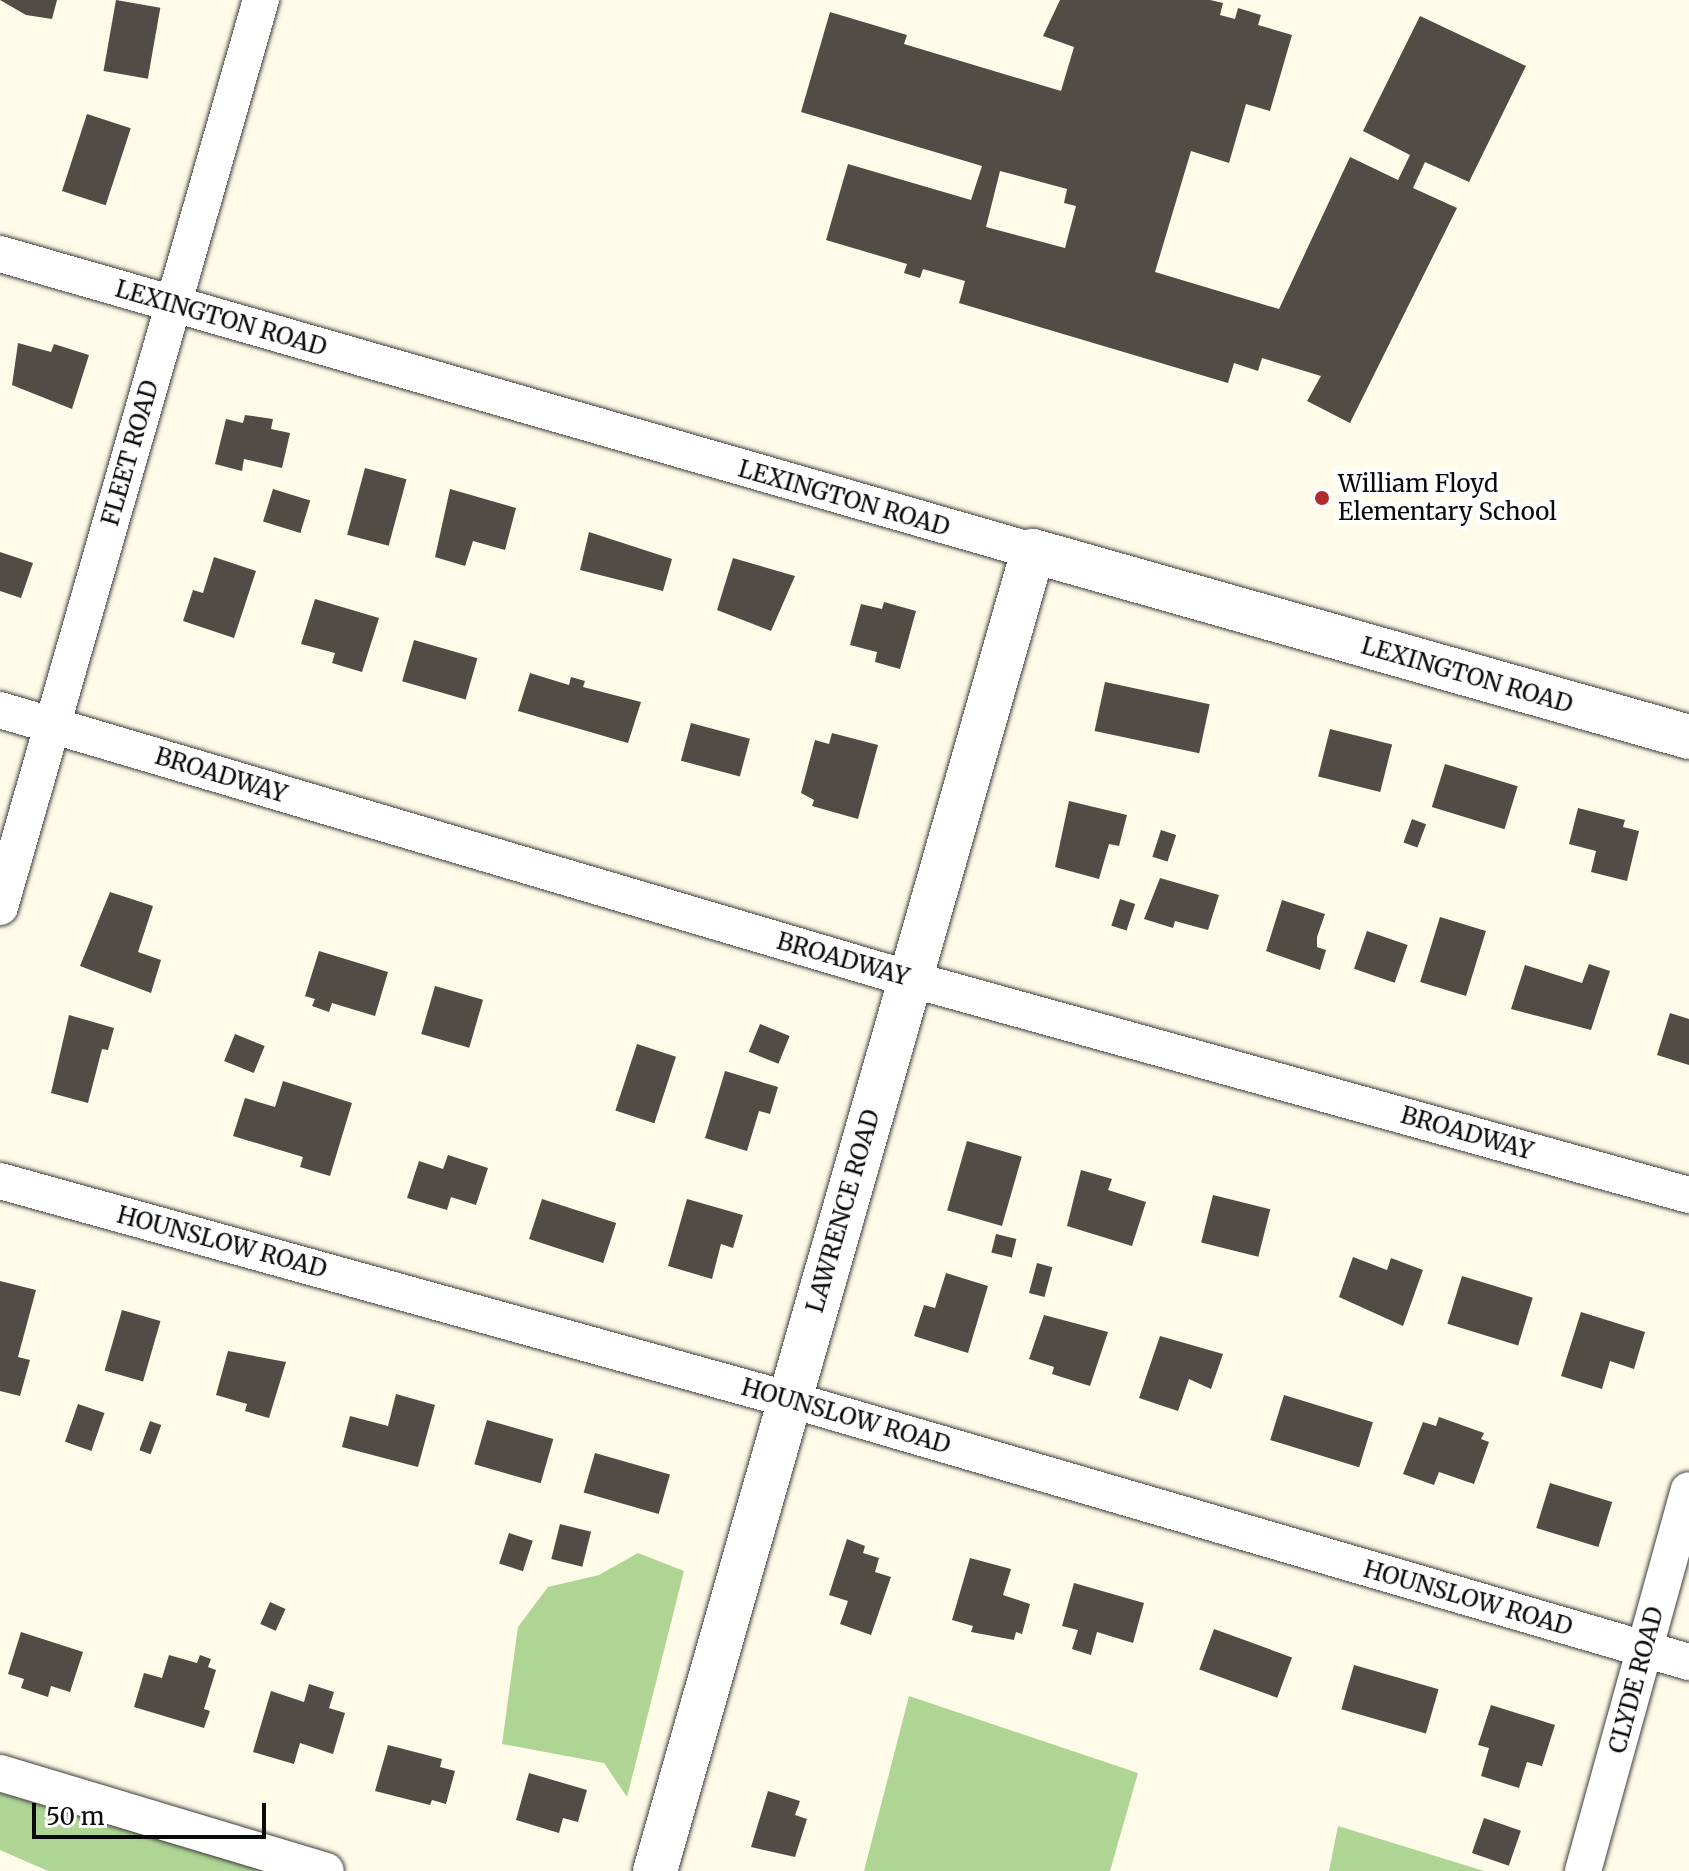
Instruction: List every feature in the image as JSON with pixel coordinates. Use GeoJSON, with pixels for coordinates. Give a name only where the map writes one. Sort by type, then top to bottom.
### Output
{"type":"FeatureCollection","features":[{"type":"Feature","properties":{"kind":"street","name":"FLEET ROAD"},"geometry":{"type":"LineString","coordinates":[[0,907],[261,0]]}},
{"type":"Feature","properties":{"kind":"street","name":"LEXINGTON ROAD"},"geometry":{"type":"LineString","coordinates":[[0,254],[1689,737]]}},
{"type":"Feature","properties":{"kind":"street","name":"LAWRENCE ROAD"},"geometry":{"type":"LineString","coordinates":[[655,1871],[1033,551]]}},
{"type":"Feature","properties":{"kind":"street","name":"BROADWAY"},"geometry":{"type":"LineString","coordinates":[[0,710],[910,979],[1689,1195]]}},
{"type":"Feature","properties":{"kind":"street","name":"HOUNSLOW ROAD"},"geometry":{"type":"LineString","coordinates":[[0,1181],[788,1399],[1689,1662]]}},
{"type":"Feature","properties":{"kind":"street","name":"CLYDE ROAD"},"geometry":{"type":"LineString","coordinates":[[1583,1871],[1689,1490]]}},
{"type":"Feature","properties":{"kind":"street"},"geometry":{"type":"LineString","coordinates":[[0,1773],[326,1871]]}},
{"type":"Feature","properties":{"kind":"green space"},"geometry":{"type":"Polygon","coordinates":[[[638,1553],[684,1571],[627,1797],[604,1763],[502,1744],[518,1627],[548,1587],[599,1575],[638,1553]]]}},
{"type":"Feature","properties":{"kind":"green space"},"geometry":{"type":"Polygon","coordinates":[[[909,1696],[1138,1773],[1110,1871],[864,1871],[909,1696]]]}},
{"type":"Feature","properties":{"kind":"green space"},"geometry":{"type":"Polygon","coordinates":[[[0,1793],[169,1839],[264,1871],[48,1871],[0,1850],[0,1793]]]}},
{"type":"Feature","properties":{"kind":"green space"},"geometry":{"type":"Polygon","coordinates":[[[1338,1826],[1484,1871],[1329,1871],[1338,1826]]]}},
{"type":"Feature","properties":{"kind":"building"},"geometry":{"type":"Polygon","coordinates":[[[0,0],[57,0],[52,19],[26,15],[0,0]]]}},
{"type":"Feature","properties":{"kind":"building"},"geometry":{"type":"Polygon","coordinates":[[[116,0],[160,8],[148,79],[103,71],[116,0]]]}},
{"type":"Feature","properties":{"kind":"building"},"geometry":{"type":"Polygon","coordinates":[[[1060,0],[1210,0],[1223,3],[1220,15],[1235,19],[1238,8],[1261,15],[1258,25],[1292,35],[1270,111],[1246,104],[1229,163],[1191,151],[1155,272],[1279,309],[1350,157],[1398,180],[1410,155],[1363,131],[1420,16],[1526,66],[1469,182],[1425,162],[1413,188],[1457,208],[1350,423],[1307,401],[1321,376],[1262,358],[1258,371],[1234,363],[1228,383],[959,303],[965,281],[923,269],[920,278],[904,273],[907,264],[826,240],[848,164],[971,200],[982,166],[801,112],[830,12],[907,35],[904,44],[1061,91],[1074,47],[1043,36],[1060,0]],[[1000,171],[986,227],[1065,248],[1076,206],[1064,203],[1067,189],[1000,171]]]}},
{"type":"Feature","properties":{"kind":"building"},"geometry":{"type":"Polygon","coordinates":[[[87,114],[131,128],[106,205],[62,191],[87,114]]]}},
{"type":"Feature","properties":{"kind":"building"},"geometry":{"type":"Polygon","coordinates":[[[18,343],[51,352],[54,344],[89,355],[72,409],[12,385],[18,343]]]}},
{"type":"Feature","properties":{"kind":"building"},"geometry":{"type":"Polygon","coordinates":[[[245,415],[273,419],[271,429],[290,433],[282,468],[244,459],[242,471],[215,464],[226,419],[243,423],[245,415]]]}},
{"type":"Feature","properties":{"kind":"building"},"geometry":{"type":"Polygon","coordinates":[[[365,468],[407,479],[389,546],[347,535],[365,468]]]}},
{"type":"Feature","properties":{"kind":"building"},"geometry":{"type":"Polygon","coordinates":[[[273,489],[310,500],[300,533],[263,522],[273,489]]]}},
{"type":"Feature","properties":{"kind":"building"},"geometry":{"type":"Polygon","coordinates":[[[450,489],[516,508],[505,550],[473,541],[465,566],[435,557],[450,489]]]}},
{"type":"Feature","properties":{"kind":"building"},"geometry":{"type":"Polygon","coordinates":[[[589,532],[672,559],[663,591],[580,570],[589,532]]]}},
{"type":"Feature","properties":{"kind":"building"},"geometry":{"type":"Polygon","coordinates":[[[0,552],[33,563],[21,598],[0,591],[0,552]]]}},
{"type":"Feature","properties":{"kind":"building"},"geometry":{"type":"Polygon","coordinates":[[[214,557],[256,571],[234,638],[183,621],[193,590],[203,593],[214,557]]]}},
{"type":"Feature","properties":{"kind":"building"},"geometry":{"type":"Polygon","coordinates":[[[733,558],[795,576],[771,631],[717,610],[733,558]]]}},
{"type":"Feature","properties":{"kind":"building"},"geometry":{"type":"Polygon","coordinates":[[[315,599],[379,618],[362,672],[332,663],[335,653],[301,644],[315,599]]]}},
{"type":"Feature","properties":{"kind":"building"},"geometry":{"type":"Polygon","coordinates":[[[884,602],[916,611],[900,669],[875,662],[877,652],[850,645],[861,604],[882,609],[884,602]]]}},
{"type":"Feature","properties":{"kind":"building"},"geometry":{"type":"Polygon","coordinates":[[[414,640],[477,658],[466,700],[402,681],[414,640]]]}},
{"type":"Feature","properties":{"kind":"building"},"geometry":{"type":"Polygon","coordinates":[[[530,673],[569,685],[571,677],[585,681],[583,687],[641,702],[628,743],[518,711],[530,673]]]}},
{"type":"Feature","properties":{"kind":"building"},"geometry":{"type":"Polygon","coordinates":[[[1105,682],[1210,704],[1199,753],[1095,731],[1105,682]]]}},
{"type":"Feature","properties":{"kind":"building"},"geometry":{"type":"Polygon","coordinates":[[[691,723],[750,739],[740,776],[681,761],[691,723]]]}},
{"type":"Feature","properties":{"kind":"building"},"geometry":{"type":"Polygon","coordinates":[[[1330,729],[1392,744],[1380,792],[1318,777],[1330,729]]]}},
{"type":"Feature","properties":{"kind":"building"},"geometry":{"type":"Polygon","coordinates":[[[832,733],[878,745],[858,819],[812,806],[814,800],[801,793],[815,740],[829,744],[832,733]]]}},
{"type":"Feature","properties":{"kind":"building"},"geometry":{"type":"Polygon","coordinates":[[[1445,764],[1518,786],[1505,829],[1432,807],[1445,764]]]}},
{"type":"Feature","properties":{"kind":"building"},"geometry":{"type":"Polygon","coordinates":[[[1069,801],[1127,815],[1119,846],[1109,844],[1099,879],[1055,867],[1069,801]]]}},
{"type":"Feature","properties":{"kind":"building"},"geometry":{"type":"Polygon","coordinates":[[[1578,808],[1625,820],[1623,827],[1639,831],[1627,881],[1591,872],[1596,851],[1569,844],[1578,808]]]}},
{"type":"Feature","properties":{"kind":"building"},"geometry":{"type":"Polygon","coordinates":[[[1412,819],[1426,824],[1418,848],[1403,842],[1412,819]]]}},
{"type":"Feature","properties":{"kind":"building"},"geometry":{"type":"Polygon","coordinates":[[[1161,830],[1176,835],[1168,862],[1152,857],[1161,830]]]}},
{"type":"Feature","properties":{"kind":"building"},"geometry":{"type":"Polygon","coordinates":[[[1160,878],[1219,895],[1208,930],[1175,921],[1173,928],[1144,919],[1160,878]]]}},
{"type":"Feature","properties":{"kind":"building"},"geometry":{"type":"Polygon","coordinates":[[[110,892],[153,906],[138,952],[161,960],[151,993],[80,966],[110,892]]]}},
{"type":"Feature","properties":{"kind":"building"},"geometry":{"type":"Polygon","coordinates":[[[1120,899],[1135,904],[1127,931],[1111,926],[1120,899]]]}},
{"type":"Feature","properties":{"kind":"building"},"geometry":{"type":"Polygon","coordinates":[[[1282,900],[1325,914],[1317,937],[1317,947],[1326,950],[1320,970],[1266,951],[1282,900]]]}},
{"type":"Feature","properties":{"kind":"building"},"geometry":{"type":"Polygon","coordinates":[[[1440,917],[1486,931],[1466,996],[1420,982],[1440,917]]]}},
{"type":"Feature","properties":{"kind":"building"},"geometry":{"type":"Polygon","coordinates":[[[1367,931],[1408,945],[1395,983],[1354,969],[1367,931]]]}},
{"type":"Feature","properties":{"kind":"building"},"geometry":{"type":"Polygon","coordinates":[[[319,951],[388,972],[375,1016],[332,1003],[329,1012],[312,1006],[315,999],[305,996],[319,951]]]}},
{"type":"Feature","properties":{"kind":"building"},"geometry":{"type":"Polygon","coordinates":[[[1589,964],[1610,971],[1591,1030],[1511,1009],[1525,965],[1582,983],[1589,964]]]}},
{"type":"Feature","properties":{"kind":"building"},"geometry":{"type":"Polygon","coordinates":[[[435,986],[483,1000],[469,1048],[421,1034],[435,986]]]}},
{"type":"Feature","properties":{"kind":"building"},"geometry":{"type":"Polygon","coordinates":[[[1670,1013],[1689,1019],[1689,1065],[1657,1055],[1670,1013]]]}},
{"type":"Feature","properties":{"kind":"building"},"geometry":{"type":"Polygon","coordinates":[[[69,1015],[114,1028],[108,1050],[102,1049],[88,1103],[51,1093],[69,1015]]]}},
{"type":"Feature","properties":{"kind":"building"},"geometry":{"type":"Polygon","coordinates":[[[760,1024],[790,1036],[778,1064],[749,1052],[760,1024]]]}},
{"type":"Feature","properties":{"kind":"building"},"geometry":{"type":"Polygon","coordinates":[[[235,1034],[265,1046],[254,1073],[224,1061],[235,1034]]]}},
{"type":"Feature","properties":{"kind":"building"},"geometry":{"type":"Polygon","coordinates":[[[637,1044],[676,1057],[654,1123],[615,1111],[637,1044]]]}},
{"type":"Feature","properties":{"kind":"building"},"geometry":{"type":"Polygon","coordinates":[[[725,1071],[778,1087],[770,1114],[759,1111],[747,1151],[705,1138],[725,1071]]]}},
{"type":"Feature","properties":{"kind":"building"},"geometry":{"type":"Polygon","coordinates":[[[283,1081],[352,1103],[330,1176],[300,1167],[303,1157],[233,1136],[245,1098],[275,1107],[283,1081]]]}},
{"type":"Feature","properties":{"kind":"building"},"geometry":{"type":"Polygon","coordinates":[[[967,1141],[1022,1157],[1002,1226],[947,1210],[967,1141]]]}},
{"type":"Feature","properties":{"kind":"building"},"geometry":{"type":"Polygon","coordinates":[[[448,1155],[488,1168],[476,1205],[451,1197],[447,1210],[407,1198],[419,1161],[443,1169],[448,1155]]]}},
{"type":"Feature","properties":{"kind":"building"},"geometry":{"type":"Polygon","coordinates":[[[1081,1170],[1112,1179],[1108,1190],[1146,1202],[1132,1246],[1067,1226],[1081,1170]]]}},
{"type":"Feature","properties":{"kind":"building"},"geometry":{"type":"Polygon","coordinates":[[[1213,1195],[1270,1209],[1258,1257],[1201,1243],[1213,1195]]]}},
{"type":"Feature","properties":{"kind":"building"},"geometry":{"type":"Polygon","coordinates":[[[542,1199],[616,1223],[603,1263],[529,1239],[542,1199]]]}},
{"type":"Feature","properties":{"kind":"building"},"geometry":{"type":"Polygon","coordinates":[[[687,1199],[743,1215],[733,1248],[721,1244],[712,1279],[668,1266],[687,1199]]]}},
{"type":"Feature","properties":{"kind":"building"},"geometry":{"type":"Polygon","coordinates":[[[996,1234],[1016,1239],[1012,1258],[991,1252],[996,1234]]]}},
{"type":"Feature","properties":{"kind":"building"},"geometry":{"type":"Polygon","coordinates":[[[1353,1257],[1387,1270],[1391,1258],[1423,1270],[1403,1326],[1339,1297],[1353,1257]]]}},
{"type":"Feature","properties":{"kind":"building"},"geometry":{"type":"Polygon","coordinates":[[[1037,1263],[1052,1267],[1044,1297],[1029,1293],[1037,1263]]]}},
{"type":"Feature","properties":{"kind":"building"},"geometry":{"type":"Polygon","coordinates":[[[946,1273],[988,1286],[968,1353],[914,1336],[924,1305],[935,1308],[946,1273]]]}},
{"type":"Feature","properties":{"kind":"building"},"geometry":{"type":"Polygon","coordinates":[[[1462,1276],[1533,1298],[1518,1345],[1447,1324],[1462,1276]]]}},
{"type":"Feature","properties":{"kind":"building"},"geometry":{"type":"Polygon","coordinates":[[[0,1281],[36,1290],[18,1357],[30,1360],[20,1396],[0,1391],[0,1281]]]}},
{"type":"Feature","properties":{"kind":"building"},"geometry":{"type":"Polygon","coordinates":[[[122,1310],[160,1321],[143,1382],[105,1371],[122,1310]]]}},
{"type":"Feature","properties":{"kind":"building"},"geometry":{"type":"Polygon","coordinates":[[[1581,1312],[1645,1332],[1634,1369],[1610,1361],[1602,1389],[1561,1376],[1581,1312]]]}},
{"type":"Feature","properties":{"kind":"building"},"geometry":{"type":"Polygon","coordinates":[[[1044,1315],[1108,1332],[1090,1386],[1052,1374],[1054,1367],[1029,1359],[1044,1315]]]}},
{"type":"Feature","properties":{"kind":"building"},"geometry":{"type":"Polygon","coordinates":[[[1160,1336],[1223,1354],[1211,1389],[1189,1379],[1178,1411],[1139,1398],[1160,1336]]]}},
{"type":"Feature","properties":{"kind":"building"},"geometry":{"type":"Polygon","coordinates":[[[228,1351],[286,1362],[269,1418],[245,1411],[247,1404],[216,1395],[228,1351]]]}},
{"type":"Feature","properties":{"kind":"building"},"geometry":{"type":"Polygon","coordinates":[[[396,1394],[435,1405],[418,1467],[342,1447],[350,1416],[388,1426],[396,1394]]]}},
{"type":"Feature","properties":{"kind":"building"},"geometry":{"type":"Polygon","coordinates":[[[1284,1395],[1373,1422],[1359,1467],[1270,1440],[1284,1395]]]}},
{"type":"Feature","properties":{"kind":"building"},"geometry":{"type":"Polygon","coordinates":[[[78,1404],[104,1413],[91,1451],[65,1442],[78,1404]]]}},
{"type":"Feature","properties":{"kind":"building"},"geometry":{"type":"Polygon","coordinates":[[[1439,1417],[1484,1433],[1481,1439],[1489,1442],[1474,1484],[1439,1472],[1434,1485],[1403,1474],[1423,1422],[1436,1426],[1439,1417]]]}},
{"type":"Feature","properties":{"kind":"building"},"geometry":{"type":"Polygon","coordinates":[[[487,1420],[553,1439],[541,1483],[474,1464],[487,1420]]]}},
{"type":"Feature","properties":{"kind":"building"},"geometry":{"type":"Polygon","coordinates":[[[150,1421],[161,1425],[151,1454],[139,1450],[150,1421]]]}},
{"type":"Feature","properties":{"kind":"building"},"geometry":{"type":"Polygon","coordinates":[[[595,1453],[670,1474],[659,1514],[584,1492],[595,1453]]]}},
{"type":"Feature","properties":{"kind":"building"},"geometry":{"type":"Polygon","coordinates":[[[1550,1483],[1612,1502],[1598,1547],[1536,1528],[1550,1483]]]}},
{"type":"Feature","properties":{"kind":"building"},"geometry":{"type":"Polygon","coordinates":[[[560,1524],[591,1532],[582,1567],[551,1559],[560,1524]]]}},
{"type":"Feature","properties":{"kind":"building"},"geometry":{"type":"Polygon","coordinates":[[[509,1533],[533,1541],[523,1571],[499,1563],[509,1533]]]}},
{"type":"Feature","properties":{"kind":"building"},"geometry":{"type":"Polygon","coordinates":[[[847,1539],[865,1546],[863,1553],[879,1558],[875,1572],[891,1577],[871,1635],[840,1624],[848,1601],[829,1595],[847,1539]]]}},
{"type":"Feature","properties":{"kind":"building"},"geometry":{"type":"Polygon","coordinates":[[[970,1558],[1011,1569],[1003,1595],[1030,1604],[1022,1634],[1016,1632],[1014,1640],[971,1632],[973,1626],[952,1620],[970,1558]]]}},
{"type":"Feature","properties":{"kind":"building"},"geometry":{"type":"Polygon","coordinates":[[[1074,1583],[1144,1603],[1133,1643],[1097,1632],[1091,1655],[1072,1649],[1078,1630],[1062,1626],[1074,1583]]]}},
{"type":"Feature","properties":{"kind":"building"},"geometry":{"type":"Polygon","coordinates":[[[270,1602],[286,1609],[276,1631],[260,1624],[270,1602]]]}},
{"type":"Feature","properties":{"kind":"building"},"geometry":{"type":"Polygon","coordinates":[[[1214,1629],[1292,1657],[1277,1698],[1199,1669],[1214,1629]]]}},
{"type":"Feature","properties":{"kind":"building"},"geometry":{"type":"Polygon","coordinates":[[[21,1632],[83,1652],[70,1692],[51,1686],[48,1697],[21,1688],[24,1679],[8,1674],[21,1632]]]}},
{"type":"Feature","properties":{"kind":"building"},"geometry":{"type":"Polygon","coordinates":[[[169,1655],[197,1663],[200,1655],[211,1659],[208,1667],[216,1670],[204,1709],[210,1711],[204,1728],[134,1707],[144,1673],[162,1678],[169,1655]]]}},
{"type":"Feature","properties":{"kind":"building"},"geometry":{"type":"Polygon","coordinates":[[[1354,1665],[1439,1689],[1426,1733],[1341,1709],[1354,1665]]]}},
{"type":"Feature","properties":{"kind":"building"},"geometry":{"type":"Polygon","coordinates":[[[309,1684],[334,1692],[329,1708],[345,1713],[333,1754],[300,1743],[294,1764],[253,1752],[271,1691],[304,1702],[309,1684]]]}},
{"type":"Feature","properties":{"kind":"building"},"geometry":{"type":"Polygon","coordinates":[[[1491,1705],[1555,1725],[1542,1766],[1527,1762],[1519,1788],[1481,1776],[1489,1748],[1478,1745],[1491,1705]]]}},
{"type":"Feature","properties":{"kind":"building"},"geometry":{"type":"Polygon","coordinates":[[[388,1745],[442,1759],[440,1767],[455,1771],[446,1804],[432,1800],[430,1805],[375,1791],[388,1745]]]}},
{"type":"Feature","properties":{"kind":"building"},"geometry":{"type":"Polygon","coordinates":[[[529,1773],[587,1790],[578,1822],[563,1818],[559,1833],[516,1820],[529,1773]]]}},
{"type":"Feature","properties":{"kind":"building"},"geometry":{"type":"Polygon","coordinates":[[[768,1791],[800,1801],[795,1815],[807,1819],[795,1857],[751,1847],[768,1791]]]}},
{"type":"Feature","properties":{"kind":"building"},"geometry":{"type":"Polygon","coordinates":[[[1484,1818],[1521,1831],[1509,1866],[1472,1853],[1484,1818]]]}},
{"type":"Feature","properties":{"kind":"place","name":"William Floyd Elementary School"},"geometry":{"type":"Point","coordinates":[1322,498]}}]}
